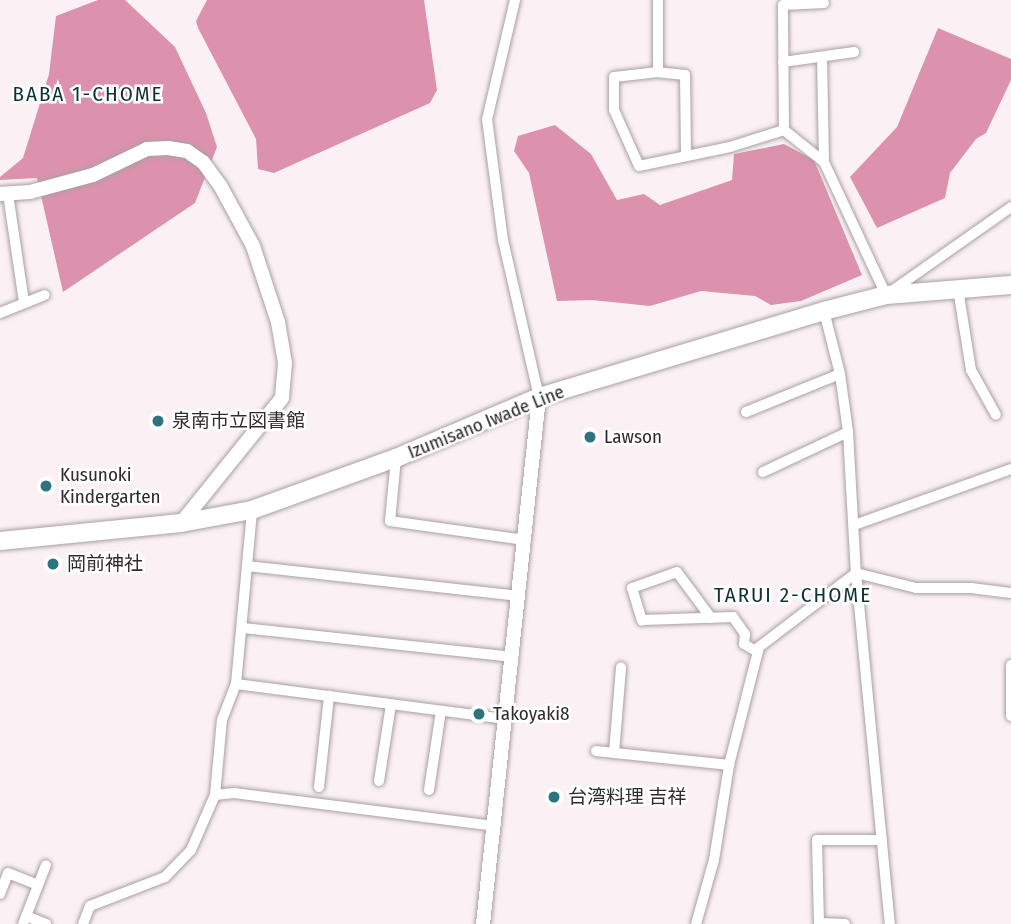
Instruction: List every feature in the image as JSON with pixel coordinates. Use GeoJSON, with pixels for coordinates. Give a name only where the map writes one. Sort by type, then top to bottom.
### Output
{"type":"FeatureCollection","features":[{"type":"Feature","properties":{"kind":"main road","name":"Izumisano Iwade Line"},"geometry":{"type":"LineString","coordinates":[[0,541],[181,523],[252,510],[396,458],[539,397],[824,311],[886,295],[1011,285]]}},
{"type":"Feature","properties":{"kind":"street"},"geometry":{"type":"LineString","coordinates":[[484,924],[539,397],[503,240],[486,119],[515,0]]}},
{"type":"Feature","properties":{"kind":"street"},"geometry":{"type":"LineString","coordinates":[[658,0],[658,72]]}},
{"type":"Feature","properties":{"kind":"street"},"geometry":{"type":"LineString","coordinates":[[784,130],[783,5],[824,3]]}},
{"type":"Feature","properties":{"kind":"street"},"geometry":{"type":"LineString","coordinates":[[783,62],[854,52]]}},
{"type":"Feature","properties":{"kind":"street"},"geometry":{"type":"LineString","coordinates":[[822,57],[824,162],[886,295],[1011,207]]}},
{"type":"Feature","properties":{"kind":"street"},"geometry":{"type":"LineString","coordinates":[[686,155],[685,75],[658,72],[614,77],[614,110],[639,166],[730,147],[784,130]]}},
{"type":"Feature","properties":{"kind":"street"},"geometry":{"type":"LineString","coordinates":[[784,130],[824,162]]}},
{"type":"Feature","properties":{"kind":"street"},"geometry":{"type":"LineString","coordinates":[[24,303],[4,194],[30,192],[93,175],[147,149],[187,151],[203,162],[221,187],[253,246],[278,322],[285,363],[282,398],[181,523]]}},
{"type":"Feature","properties":{"kind":"street"},"geometry":{"type":"LineString","coordinates":[[958,289],[971,370],[996,415]]}},
{"type":"Feature","properties":{"kind":"street"},"geometry":{"type":"LineString","coordinates":[[0,313],[44,295]]}},
{"type":"Feature","properties":{"kind":"street"},"geometry":{"type":"LineString","coordinates":[[824,311],[840,374],[848,432],[856,573],[890,924]]}},
{"type":"Feature","properties":{"kind":"street"},"geometry":{"type":"LineString","coordinates":[[746,412],[840,374]]}},
{"type":"Feature","properties":{"kind":"street"},"geometry":{"type":"LineString","coordinates":[[762,472],[848,432]]}},
{"type":"Feature","properties":{"kind":"street"},"geometry":{"type":"LineString","coordinates":[[396,458],[390,521],[525,540]]}},
{"type":"Feature","properties":{"kind":"street"},"geometry":{"type":"LineString","coordinates":[[854,525],[1011,470]]}},
{"type":"Feature","properties":{"kind":"street"},"geometry":{"type":"LineString","coordinates":[[83,924],[90,906],[165,877],[191,850],[215,795],[222,720],[236,684],[252,510]]}},
{"type":"Feature","properties":{"kind":"street"},"geometry":{"type":"LineString","coordinates":[[247,566],[519,596]]}},
{"type":"Feature","properties":{"kind":"street"},"geometry":{"type":"LineString","coordinates":[[711,618],[677,572],[632,587],[642,620],[711,618],[733,617],[745,634],[744,644],[758,652]]}},
{"type":"Feature","properties":{"kind":"street"},"geometry":{"type":"LineString","coordinates":[[856,573],[916,588],[982,588],[1011,593]]}},
{"type":"Feature","properties":{"kind":"street"},"geometry":{"type":"LineString","coordinates":[[696,924],[714,859],[729,765],[759,647],[856,573]]}},
{"type":"Feature","properties":{"kind":"street"},"geometry":{"type":"LineString","coordinates":[[243,628],[513,657]]}},
{"type":"Feature","properties":{"kind":"street"},"geometry":{"type":"LineString","coordinates":[[1011,665],[1011,716]]}},
{"type":"Feature","properties":{"kind":"street"},"geometry":{"type":"LineString","coordinates":[[614,753],[621,667]]}},
{"type":"Feature","properties":{"kind":"street"},"geometry":{"type":"LineString","coordinates":[[236,684],[507,719]]}},
{"type":"Feature","properties":{"kind":"street"},"geometry":{"type":"LineString","coordinates":[[318,787],[329,696]]}},
{"type":"Feature","properties":{"kind":"street"},"geometry":{"type":"LineString","coordinates":[[379,781],[391,704]]}},
{"type":"Feature","properties":{"kind":"street"},"geometry":{"type":"LineString","coordinates":[[429,790],[442,711]]}},
{"type":"Feature","properties":{"kind":"street"},"geometry":{"type":"LineString","coordinates":[[596,751],[729,765]]}},
{"type":"Feature","properties":{"kind":"street"},"geometry":{"type":"LineString","coordinates":[[215,795],[234,793],[494,826]]}},
{"type":"Feature","properties":{"kind":"street"},"geometry":{"type":"LineString","coordinates":[[845,924],[819,923],[817,840],[882,840]]}},
{"type":"Feature","properties":{"kind":"street"},"geometry":{"type":"LineString","coordinates":[[46,865],[24,920],[47,924]]}},
{"type":"Feature","properties":{"kind":"street"},"geometry":{"type":"LineString","coordinates":[[0,894],[8,873],[38,885]]}},
{"type":"Feature","properties":{"kind":"shaded area"},"geometry":{"type":"Polygon","coordinates":[[[98,0],[125,0],[175,47],[206,113],[217,147],[195,203],[63,292],[37,178],[0,180],[0,177],[23,158],[49,74],[56,16],[98,0]]]}},
{"type":"Feature","properties":{"kind":"shaded area"},"geometry":{"type":"Polygon","coordinates":[[[207,0],[424,0],[437,90],[430,103],[274,173],[258,169],[256,139],[198,28],[196,21],[207,0]]]}},
{"type":"Feature","properties":{"kind":"shaded area"},"geometry":{"type":"Polygon","coordinates":[[[938,28],[1011,59],[1011,80],[986,133],[976,139],[950,173],[945,198],[877,228],[850,177],[897,127],[938,28]]]}},
{"type":"Feature","properties":{"kind":"shaded area"},"geometry":{"type":"Polygon","coordinates":[[[555,125],[591,154],[617,200],[644,194],[660,205],[732,180],[734,154],[784,144],[814,160],[862,275],[801,301],[771,305],[755,296],[701,291],[650,306],[592,300],[557,301],[529,173],[514,151],[518,136],[555,125]]]}},
{"type":"Feature","properties":{"kind":"place","name":"泉南市立図書館"},"geometry":{"type":"Point","coordinates":[158,421]}},
{"type":"Feature","properties":{"kind":"place","name":"Lawson"},"geometry":{"type":"Point","coordinates":[590,437]}},
{"type":"Feature","properties":{"kind":"place","name":"Kusunoki Kindergarten"},"geometry":{"type":"Point","coordinates":[46,486]}},
{"type":"Feature","properties":{"kind":"place","name":"岡前神社"},"geometry":{"type":"Point","coordinates":[53,564]}},
{"type":"Feature","properties":{"kind":"place","name":"Takoyaki8"},"geometry":{"type":"Point","coordinates":[479,714]}},
{"type":"Feature","properties":{"kind":"place","name":"台湾料理 吉祥"},"geometry":{"type":"Point","coordinates":[554,797]}},
{"type":"Feature","properties":{"kind":"district","name":"BABA 1-CHOME"},"geometry":{"type":"Point","coordinates":[88,94]}},
{"type":"Feature","properties":{"kind":"district","name":"TARUI 2-CHOME"},"geometry":{"type":"Point","coordinates":[793,595]}}]}
